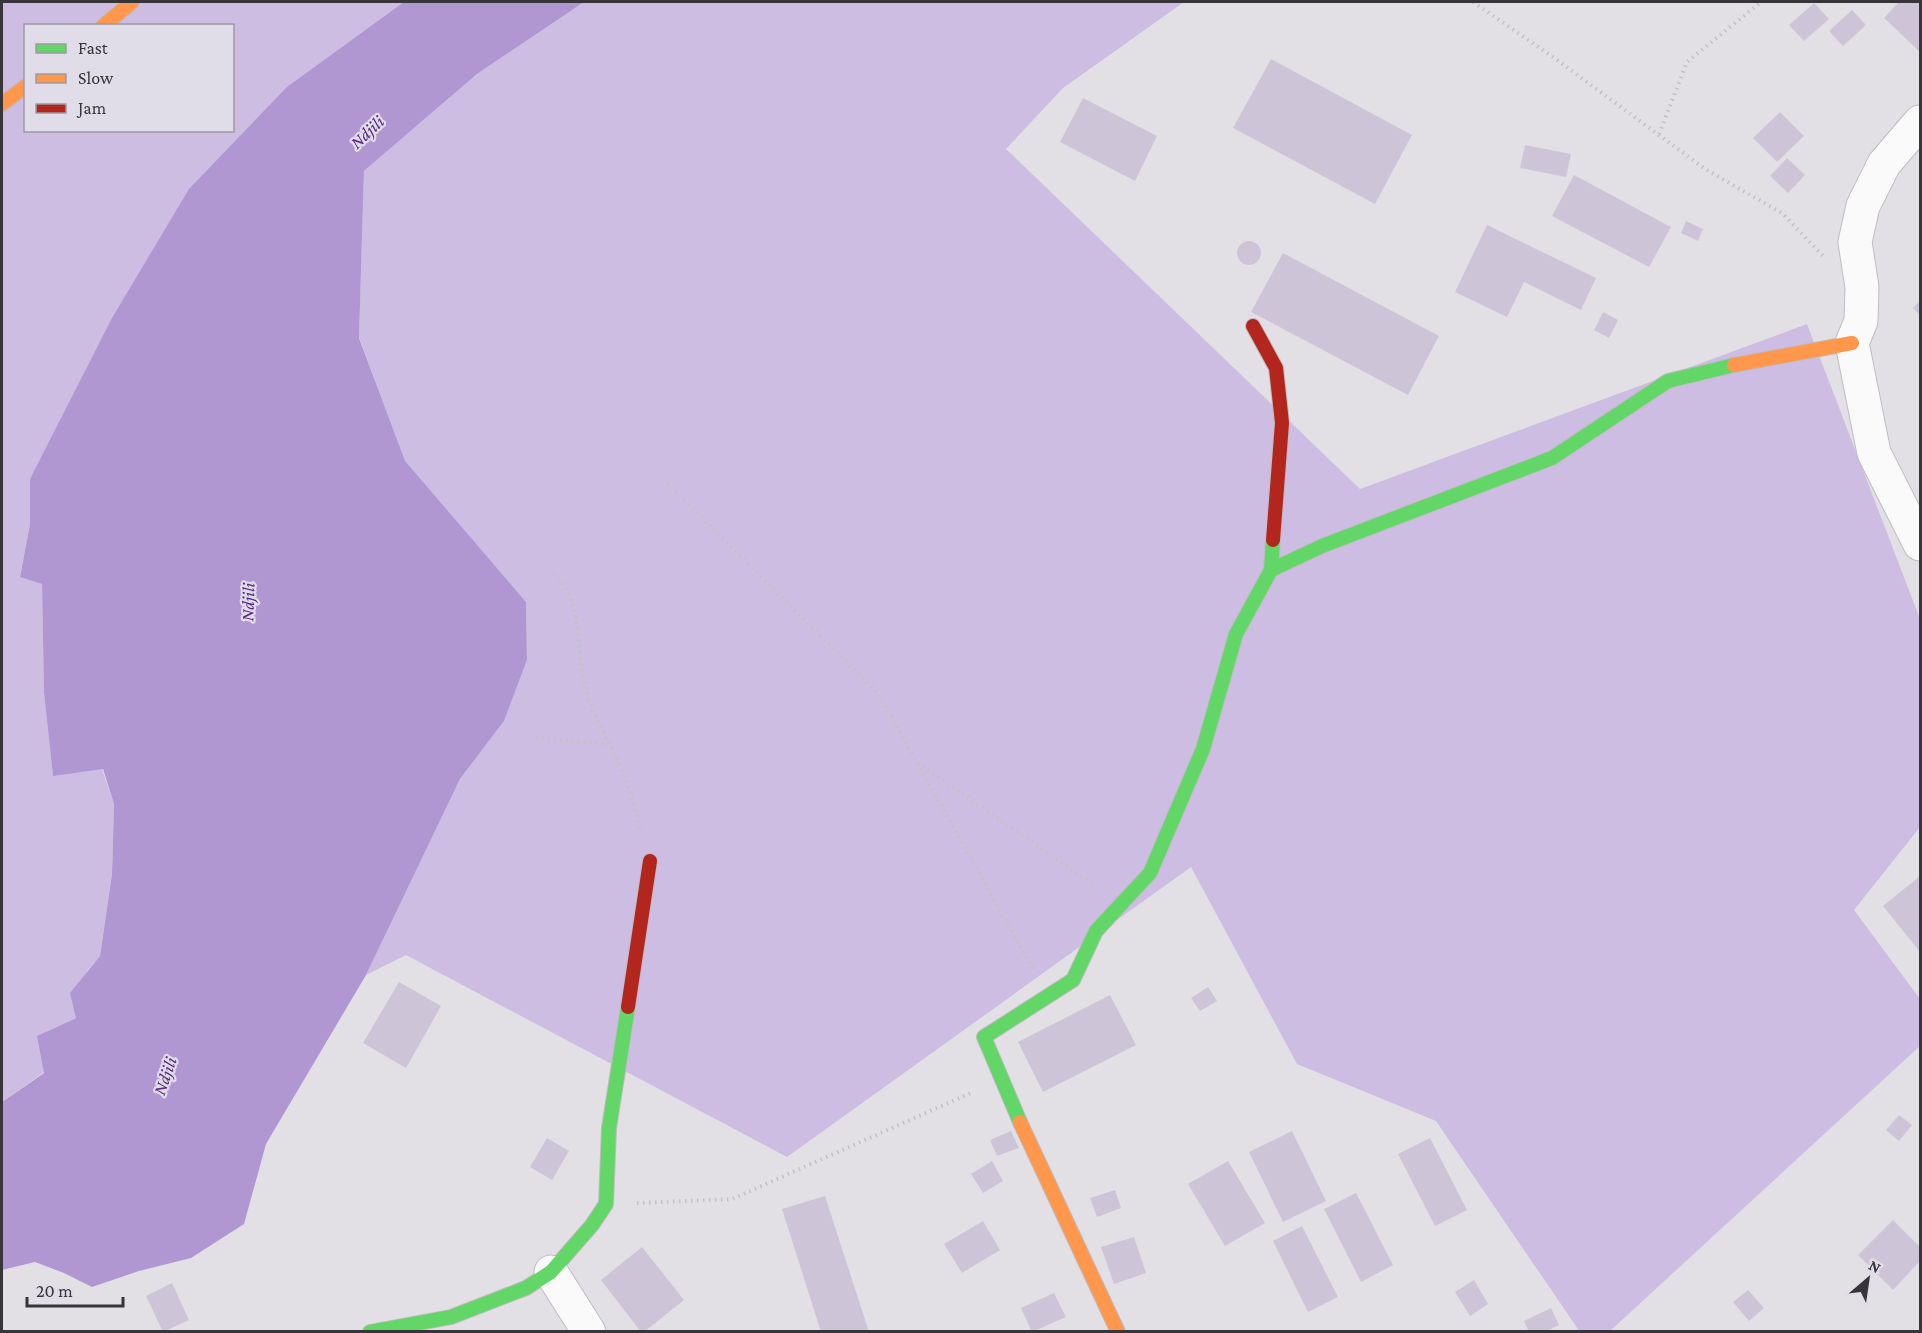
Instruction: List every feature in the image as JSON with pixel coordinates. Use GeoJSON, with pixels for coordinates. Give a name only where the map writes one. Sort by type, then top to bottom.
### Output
{"type":"FeatureCollection","features":[{"type":"Feature","properties":{"kind":"street"},"geometry":{"type":"LineString","coordinates":[[105,24],[132,2]]}},
{"type":"Feature","properties":{"kind":"street"},"geometry":{"type":"LineString","coordinates":[[2,104],[24,88]]}},
{"type":"Feature","properties":{"kind":"street"},"geometry":{"type":"LineString","coordinates":[[1920,122],[1884,164],[1863,206],[1855,242],[1862,288],[1861,321],[1852,343],[1874,453],[1920,543]]}},
{"type":"Feature","properties":{"kind":"street"},"geometry":{"type":"LineString","coordinates":[[1118,1332],[984,1037],[1073,980],[1096,932],[1120,903],[1150,873],[1203,749],[1236,634],[1271,570],[1282,423],[1276,368],[1253,326]]}},
{"type":"Feature","properties":{"kind":"street"},"geometry":{"type":"LineString","coordinates":[[1271,570],[1322,546],[1552,458],[1668,381],[1772,356],[1852,343]]}},
{"type":"Feature","properties":{"kind":"street"},"geometry":{"type":"LineString","coordinates":[[370,1332],[451,1317],[526,1288],[551,1272],[592,1225],[606,1204],[609,1128],[650,861]]}},
{"type":"Feature","properties":{"kind":"street"},"geometry":{"type":"LineString","coordinates":[[551,1272],[589,1332]]}},
{"type":"Feature","properties":{"kind":"path"},"geometry":{"type":"LineString","coordinates":[[1473,2],[1705,169],[1782,213],[1828,261]]}},
{"type":"Feature","properties":{"kind":"path"},"geometry":{"type":"LineString","coordinates":[[1659,135],[1687,62],[1761,2]]}},
{"type":"Feature","properties":{"kind":"path"},"geometry":{"type":"LineString","coordinates":[[667,483],[878,693],[1048,996]]}},
{"type":"Feature","properties":{"kind":"path"},"geometry":{"type":"LineString","coordinates":[[554,574],[565,585],[579,622],[583,677],[594,714],[627,782],[650,861]]}},
{"type":"Feature","properties":{"kind":"path"},"geometry":{"type":"LineString","coordinates":[[536,738],[608,744]]}},
{"type":"Feature","properties":{"kind":"path"},"geometry":{"type":"LineString","coordinates":[[917,762],[1120,903]]}},
{"type":"Feature","properties":{"kind":"path"},"geometry":{"type":"LineString","coordinates":[[606,1204],[732,1199],[1002,1080]]}},
{"type":"Feature","properties":{"kind":"shaded area"},"geometry":{"type":"Polygon","coordinates":[[[2,2],[404,2],[30,479],[30,524],[20,576],[42,584],[44,693],[53,775],[102,769],[114,804],[112,874],[100,956],[87,971],[76,1018],[47,1031],[44,1072],[2,1102],[2,2]]]}},
{"type":"Feature","properties":{"kind":"shaded area"},"geometry":{"type":"Polygon","coordinates":[[[584,2],[1184,2],[1063,88],[1006,149],[1360,489],[1807,324],[1920,619],[1920,827],[1854,910],[1920,999],[1920,1046],[1610,1331],[1580,1332],[1436,1121],[1297,1064],[1191,867],[787,1157],[406,955],[366,975],[460,779],[504,721],[527,660],[526,602],[405,462],[359,337],[364,171],[477,74],[584,2]]]}},
{"type":"Feature","properties":{"kind":"water","name":"Ndjili"},"geometry":{"type":"Polygon","coordinates":[[[404,2],[584,2],[477,74],[364,171],[359,338],[405,461],[526,602],[527,660],[504,721],[460,779],[366,975],[266,1144],[244,1224],[191,1258],[139,1271],[92,1287],[35,1262],[2,1270],[2,1102],[44,1073],[37,1036],[76,1018],[70,993],[100,956],[112,874],[114,804],[103,769],[53,776],[44,693],[42,584],[20,577],[30,524],[30,479],[112,318],[189,189],[287,87],[404,2]]]}},
{"type":"Feature","properties":{"kind":"building"},"geometry":{"type":"Polygon","coordinates":[[[1899,2],[1920,2],[1920,52],[1884,18],[1899,2]]]}},
{"type":"Feature","properties":{"kind":"building"},"geometry":{"type":"Polygon","coordinates":[[[1814,3],[1829,19],[1804,41],[1789,25],[1814,3]]]}},
{"type":"Feature","properties":{"kind":"building"},"geometry":{"type":"Polygon","coordinates":[[[1852,10],[1866,25],[1843,46],[1829,31],[1852,10]]]}},
{"type":"Feature","properties":{"kind":"building"},"geometry":{"type":"Polygon","coordinates":[[[1271,59],[1412,135],[1375,204],[1233,128],[1271,59]]]}},
{"type":"Feature","properties":{"kind":"building"},"geometry":{"type":"Polygon","coordinates":[[[1083,98],[1157,136],[1135,181],[1060,142],[1083,98]]]}},
{"type":"Feature","properties":{"kind":"building"},"geometry":{"type":"Polygon","coordinates":[[[1780,112],[1804,136],[1777,162],[1753,138],[1780,112]]]}},
{"type":"Feature","properties":{"kind":"building"},"geometry":{"type":"Polygon","coordinates":[[[1525,145],[1571,154],[1566,177],[1520,168],[1525,145]]]}},
{"type":"Feature","properties":{"kind":"building"},"geometry":{"type":"Polygon","coordinates":[[[1787,158],[1805,175],[1788,193],[1770,176],[1787,158]]]}},
{"type":"Feature","properties":{"kind":"building"},"geometry":{"type":"Polygon","coordinates":[[[1574,175],[1671,227],[1649,267],[1552,216],[1574,175]]]}},
{"type":"Feature","properties":{"kind":"building"},"geometry":{"type":"Polygon","coordinates":[[[1686,221],[1703,229],[1698,241],[1681,233],[1686,221]]]}},
{"type":"Feature","properties":{"kind":"building"},"geometry":{"type":"Polygon","coordinates":[[[1487,225],[1596,278],[1581,310],[1524,282],[1507,317],[1455,292],[1487,225]]]}},
{"type":"Feature","properties":{"kind":"building"},"geometry":{"type":"Polygon","coordinates":[[[1249,241],[1258,244],[1261,253],[1258,262],[1249,265],[1240,262],[1237,253],[1240,244],[1249,241]]]}},
{"type":"Feature","properties":{"kind":"building"},"geometry":{"type":"Polygon","coordinates":[[[1283,253],[1439,336],[1408,395],[1251,312],[1283,253]]]}},
{"type":"Feature","properties":{"kind":"building"},"geometry":{"type":"Polygon","coordinates":[[[1920,301],[1920,315],[1913,308],[1920,301]]]}},
{"type":"Feature","properties":{"kind":"building"},"geometry":{"type":"Polygon","coordinates":[[[1603,312],[1618,320],[1609,338],[1594,330],[1603,312]]]}},
{"type":"Feature","properties":{"kind":"building"},"geometry":{"type":"Polygon","coordinates":[[[1920,876],[1920,952],[1883,906],[1920,876]]]}},
{"type":"Feature","properties":{"kind":"building"},"geometry":{"type":"Polygon","coordinates":[[[399,982],[441,1006],[406,1068],[363,1043],[399,982]]]}},
{"type":"Feature","properties":{"kind":"building"},"geometry":{"type":"Polygon","coordinates":[[[1208,987],[1217,1001],[1200,1011],[1191,998],[1208,987]]]}},
{"type":"Feature","properties":{"kind":"building"},"geometry":{"type":"Polygon","coordinates":[[[1110,995],[1136,1045],[1043,1092],[1018,1042],[1110,995]]]}},
{"type":"Feature","properties":{"kind":"building"},"geometry":{"type":"Polygon","coordinates":[[[1899,1115],[1912,1125],[1899,1141],[1886,1130],[1899,1115]]]}},
{"type":"Feature","properties":{"kind":"building"},"geometry":{"type":"Polygon","coordinates":[[[1011,1131],[1019,1148],[997,1156],[990,1140],[1011,1131]]]}},
{"type":"Feature","properties":{"kind":"building"},"geometry":{"type":"Polygon","coordinates":[[[1292,1131],[1326,1201],[1283,1222],[1249,1152],[1292,1131]]]}},
{"type":"Feature","properties":{"kind":"building"},"geometry":{"type":"Polygon","coordinates":[[[547,1138],[569,1151],[552,1180],[530,1167],[547,1138]]]}},
{"type":"Feature","properties":{"kind":"building"},"geometry":{"type":"Polygon","coordinates":[[[1430,1138],[1467,1210],[1435,1226],[1398,1154],[1430,1138]]]}},
{"type":"Feature","properties":{"kind":"building"},"geometry":{"type":"Polygon","coordinates":[[[992,1161],[1003,1181],[983,1193],[971,1174],[992,1161]]]}},
{"type":"Feature","properties":{"kind":"building"},"geometry":{"type":"Polygon","coordinates":[[[1228,1161],[1265,1223],[1225,1246],[1188,1184],[1228,1161]]]}},
{"type":"Feature","properties":{"kind":"building"},"geometry":{"type":"Polygon","coordinates":[[[1115,1190],[1121,1208],[1097,1217],[1090,1198],[1115,1190]]]}},
{"type":"Feature","properties":{"kind":"building"},"geometry":{"type":"Polygon","coordinates":[[[1356,1193],[1393,1265],[1361,1282],[1324,1209],[1356,1193]]]}},
{"type":"Feature","properties":{"kind":"building"},"geometry":{"type":"Polygon","coordinates":[[[825,1196],[869,1332],[821,1332],[782,1209],[825,1196]]]}},
{"type":"Feature","properties":{"kind":"building"},"geometry":{"type":"Polygon","coordinates":[[[1893,1220],[1920,1247],[1920,1261],[1893,1290],[1858,1255],[1893,1220]]]}},
{"type":"Feature","properties":{"kind":"building"},"geometry":{"type":"Polygon","coordinates":[[[983,1221],[1000,1250],[962,1273],[944,1244],[983,1221]]]}},
{"type":"Feature","properties":{"kind":"building"},"geometry":{"type":"Polygon","coordinates":[[[1302,1226],[1338,1297],[1308,1312],[1273,1241],[1302,1226]]]}},
{"type":"Feature","properties":{"kind":"building"},"geometry":{"type":"Polygon","coordinates":[[[1134,1237],[1146,1273],[1114,1284],[1101,1247],[1134,1237]]]}},
{"type":"Feature","properties":{"kind":"building"},"geometry":{"type":"Polygon","coordinates":[[[642,1247],[684,1300],[644,1332],[641,1332],[601,1280],[642,1247]]]}},
{"type":"Feature","properties":{"kind":"building"},"geometry":{"type":"Polygon","coordinates":[[[1474,1280],[1488,1304],[1470,1316],[1455,1292],[1474,1280]]]}},
{"type":"Feature","properties":{"kind":"building"},"geometry":{"type":"Polygon","coordinates":[[[172,1283],[189,1320],[163,1332],[146,1296],[172,1283]]]}},
{"type":"Feature","properties":{"kind":"building"},"geometry":{"type":"Polygon","coordinates":[[[1748,1290],[1764,1308],[1749,1321],[1733,1302],[1748,1290]]]}},
{"type":"Feature","properties":{"kind":"building"},"geometry":{"type":"Polygon","coordinates":[[[1054,1293],[1066,1317],[1032,1332],[1021,1308],[1054,1293]]]}},
{"type":"Feature","properties":{"kind":"building"},"geometry":{"type":"Polygon","coordinates":[[[1551,1308],[1559,1325],[1545,1332],[1529,1332],[1524,1321],[1551,1308]]]}},
{"type":"Feature","properties":{"kind":"traffic: fast"},"geometry":{"type":"LineString","coordinates":[[1271,570],[1322,546],[1552,458],[1668,381],[1734,365]]}},
{"type":"Feature","properties":{"kind":"traffic: fast"},"geometry":{"type":"LineString","coordinates":[[1020,1122],[984,1037],[1073,980],[1096,931],[1150,873],[1203,749],[1236,634],[1271,570],[1273,540]]}},
{"type":"Feature","properties":{"kind":"traffic: fast"},"geometry":{"type":"LineString","coordinates":[[370,1332],[451,1317],[526,1288],[551,1272],[592,1225],[606,1204],[609,1128],[628,1007]]}},
{"type":"Feature","properties":{"kind":"traffic: slow"},"geometry":{"type":"LineString","coordinates":[[105,24],[132,2]]}},
{"type":"Feature","properties":{"kind":"traffic: slow"},"geometry":{"type":"LineString","coordinates":[[2,104],[24,88]]}},
{"type":"Feature","properties":{"kind":"traffic: slow"},"geometry":{"type":"LineString","coordinates":[[1734,365],[1852,343]]}},
{"type":"Feature","properties":{"kind":"traffic: slow"},"geometry":{"type":"LineString","coordinates":[[1020,1122],[1118,1332]]}},
{"type":"Feature","properties":{"kind":"traffic: jam"},"geometry":{"type":"LineString","coordinates":[[1253,326],[1276,368],[1282,423],[1273,540]]}},
{"type":"Feature","properties":{"kind":"traffic: jam"},"geometry":{"type":"LineString","coordinates":[[628,1007],[650,861]]}}]}
